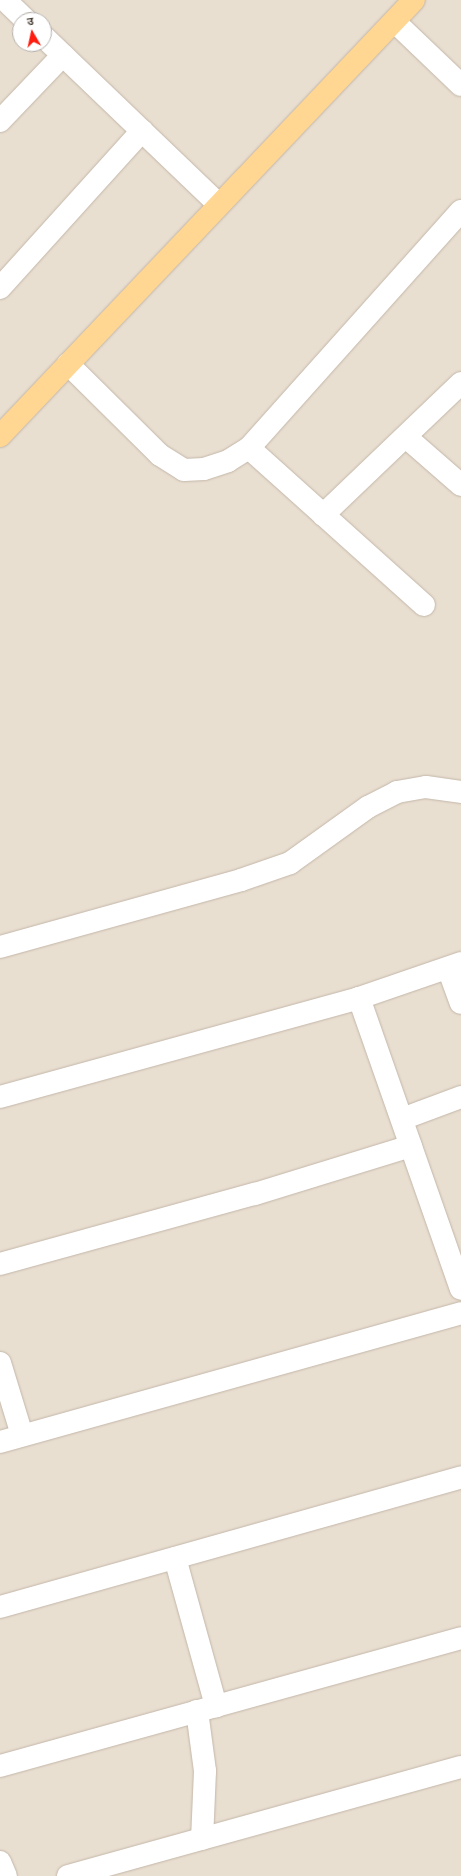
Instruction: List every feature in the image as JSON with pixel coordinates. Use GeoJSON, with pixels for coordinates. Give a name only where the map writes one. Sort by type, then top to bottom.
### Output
{"type":"FeatureCollection","features":[{"type":"Feature","properties":{"kind":"main road"},"geometry":{"type":"LineString","coordinates":[[0,436],[218,204],[395,22],[414,0]]}},
{"type":"Feature","properties":{"kind":"street"},"geometry":{"type":"LineString","coordinates":[[5,0],[18,12]]}},
{"type":"Feature","properties":{"kind":"street"},"geometry":{"type":"LineString","coordinates":[[395,22],[461,86]]}},
{"type":"Feature","properties":{"kind":"street"},"geometry":{"type":"LineString","coordinates":[[52,45],[218,204]]}},
{"type":"Feature","properties":{"kind":"street"},"geometry":{"type":"LineString","coordinates":[[0,121],[63,55]]}},
{"type":"Feature","properties":{"kind":"street"},"geometry":{"type":"LineString","coordinates":[[0,288],[142,131]]}},
{"type":"Feature","properties":{"kind":"street"},"geometry":{"type":"LineString","coordinates":[[68,364],[160,455],[184,470],[204,469],[228,461],[249,448],[461,210]]}},
{"type":"Feature","properties":{"kind":"street"},"geometry":{"type":"LineString","coordinates":[[323,515],[461,383]]}},
{"type":"Feature","properties":{"kind":"street"},"geometry":{"type":"LineString","coordinates":[[406,437],[461,485]]}},
{"type":"Feature","properties":{"kind":"street"},"geometry":{"type":"LineString","coordinates":[[249,448],[424,605]]}},
{"type":"Feature","properties":{"kind":"street"},"geometry":{"type":"LineString","coordinates":[[0,947],[240,880],[290,863],[368,807],[397,792],[426,787],[461,792]]}},
{"type":"Feature","properties":{"kind":"street"},"geometry":{"type":"LineString","coordinates":[[0,1097],[359,998],[454,966],[461,1003]]}},
{"type":"Feature","properties":{"kind":"street"},"geometry":{"type":"LineString","coordinates":[[359,998],[461,1289]]}},
{"type":"Feature","properties":{"kind":"street"},"geometry":{"type":"LineString","coordinates":[[402,1119],[461,1097]]}},
{"type":"Feature","properties":{"kind":"street"},"geometry":{"type":"LineString","coordinates":[[0,1264],[255,1194],[411,1146]]}},
{"type":"Feature","properties":{"kind":"street"},"geometry":{"type":"LineString","coordinates":[[0,1442],[461,1313]]}},
{"type":"Feature","properties":{"kind":"street"},"geometry":{"type":"LineString","coordinates":[[0,1363],[22,1435]]}},
{"type":"Feature","properties":{"kind":"street"},"geometry":{"type":"LineString","coordinates":[[0,1607],[461,1477]]}},
{"type":"Feature","properties":{"kind":"street"},"geometry":{"type":"LineString","coordinates":[[175,1558],[207,1709],[202,1839]]}},
{"type":"Feature","properties":{"kind":"street"},"geometry":{"type":"LineString","coordinates":[[0,1766],[461,1638]]}},
{"type":"Feature","properties":{"kind":"street"},"geometry":{"type":"LineString","coordinates":[[68,1876],[461,1767]]}},
{"type":"Feature","properties":{"kind":"street"},"geometry":{"type":"LineString","coordinates":[[0,1862],[6,1876]]}},
{"type":"Feature","properties":{"kind":"shaded area"},"geometry":{"type":"Polygon","coordinates":[[[0,0],[461,0],[461,1876],[0,1876],[0,0]]]}}]}
